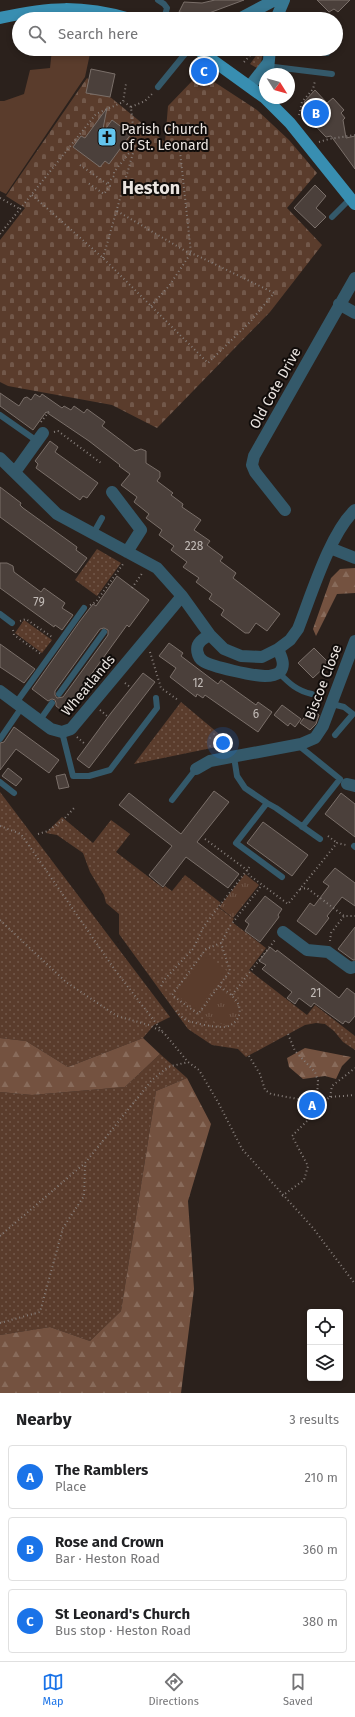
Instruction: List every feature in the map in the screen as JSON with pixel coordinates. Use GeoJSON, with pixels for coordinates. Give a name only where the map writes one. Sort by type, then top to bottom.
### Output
{"type":"FeatureCollection","features":[{"type":"Feature","properties":{"kind":"main road"},"geometry":{"type":"LineString","coordinates":[[24,12],[32,10],[98,6],[113,12]]}},
{"type":"Feature","properties":{"kind":"main road"},"geometry":{"type":"LineString","coordinates":[[0,18],[12,15]]}},
{"type":"Feature","properties":{"kind":"main road"},"geometry":{"type":"LineString","coordinates":[[207,56],[259,92]]}},
{"type":"Feature","properties":{"kind":"main road"},"geometry":{"type":"LineString","coordinates":[[273,104],[290,123],[353,201]]}},
{"type":"Feature","properties":{"kind":"street"},"geometry":{"type":"LineString","coordinates":[[252,12],[275,0]]}},
{"type":"Feature","properties":{"kind":"street"},"geometry":{"type":"LineString","coordinates":[[279,12],[284,0]]}},
{"type":"Feature","properties":{"kind":"street"},"geometry":{"type":"LineString","coordinates":[[250,86],[267,67],[269,56]]}},
{"type":"Feature","properties":{"kind":"street","name":"Old Cote Drive"},"geometry":{"type":"LineString","coordinates":[[286,510],[255,472],[252,465],[254,456],[355,278]]}},
{"type":"Feature","properties":{"kind":"street"},"geometry":{"type":"LineString","coordinates":[[339,304],[355,313]]}},
{"type":"Feature","properties":{"kind":"street"},"geometry":{"type":"LineString","coordinates":[[15,472],[40,437]]}},
{"type":"Feature","properties":{"kind":"street"},"geometry":{"type":"LineString","coordinates":[[0,458],[57,514],[150,564],[164,575],[182,596],[210,635],[224,649],[241,656],[262,657],[278,649],[290,640],[298,629],[330,548],[347,517],[355,510]]}},
{"type":"Feature","properties":{"kind":"street"},"geometry":{"type":"LineString","coordinates":[[112,492],[141,530],[129,553]]}},
{"type":"Feature","properties":{"kind":"street"},"geometry":{"type":"LineString","coordinates":[[330,548],[355,558]]}},
{"type":"Feature","properties":{"kind":"street","name":"Wheatlands"},"geometry":{"type":"LineString","coordinates":[[0,691],[51,729],[62,732],[71,729],[182,596]]}},
{"type":"Feature","properties":{"kind":"street"},"geometry":{"type":"LineString","coordinates":[[210,635],[200,642],[197,648],[198,655],[202,661],[245,673],[266,676],[274,675],[279,672],[282,668],[283,661],[278,649]]}},
{"type":"Feature","properties":{"kind":"street","name":"Biscoe Close"},"geometry":{"type":"LineString","coordinates":[[196,769],[210,761],[297,744],[315,738],[323,726],[354,644]]}},
{"type":"Feature","properties":{"kind":"street"},"geometry":{"type":"LineString","coordinates":[[283,932],[307,950],[328,952],[350,968],[355,967]]}},
{"type":"Feature","properties":{"kind":"lane"},"geometry":{"type":"LineString","coordinates":[[158,0],[167,8],[166,12]]}},
{"type":"Feature","properties":{"kind":"lane"},"geometry":{"type":"LineString","coordinates":[[158,87],[183,56]]}},
{"type":"Feature","properties":{"kind":"lane"},"geometry":{"type":"LineString","coordinates":[[267,67],[332,74]]}},
{"type":"Feature","properties":{"kind":"lane"},"geometry":{"type":"LineString","coordinates":[[332,217],[353,201]]}},
{"type":"Feature","properties":{"kind":"lane"},"geometry":{"type":"LineString","coordinates":[[0,415],[40,437]]}},
{"type":"Feature","properties":{"kind":"lane"},"geometry":{"type":"LineString","coordinates":[[93,534],[102,518]]}},
{"type":"Feature","properties":{"kind":"lane"},"geometry":{"type":"LineString","coordinates":[[0,739],[19,705],[48,659],[84,608]]}},
{"type":"Feature","properties":{"kind":"lane"},"geometry":{"type":"LineString","coordinates":[[0,614],[12,622]]}},
{"type":"Feature","properties":{"kind":"lane"},"geometry":{"type":"LineString","coordinates":[[59,694],[104,632]]}},
{"type":"Feature","properties":{"kind":"lane"},"geometry":{"type":"LineString","coordinates":[[279,672],[292,686],[303,692],[312,694]]}},
{"type":"Feature","properties":{"kind":"lane"},"geometry":{"type":"LineString","coordinates":[[62,732],[73,776],[89,776],[110,770],[157,708],[156,698]]}},
{"type":"Feature","properties":{"kind":"lane"},"geometry":{"type":"LineString","coordinates":[[40,720],[52,703]]}},
{"type":"Feature","properties":{"kind":"lane"},"geometry":{"type":"LineString","coordinates":[[332,704],[344,707],[353,714],[335,736]]}},
{"type":"Feature","properties":{"kind":"lane"},"geometry":{"type":"LineString","coordinates":[[297,744],[347,783],[302,827]]}},
{"type":"Feature","properties":{"kind":"lane"},"geometry":{"type":"LineString","coordinates":[[234,757],[237,776],[245,788],[320,839]]}},
{"type":"Feature","properties":{"kind":"lane","name":"Biscoe Close"},"geometry":{"type":"LineString","coordinates":[[172,800],[196,769]]}},
{"type":"Feature","properties":{"kind":"lane"},"geometry":{"type":"LineString","coordinates":[[0,782],[14,793]]}},
{"type":"Feature","properties":{"kind":"lane"},"geometry":{"type":"LineString","coordinates":[[267,803],[236,843],[282,877]]}},
{"type":"Feature","properties":{"kind":"path"},"geometry":{"type":"LineString","coordinates":[[244,62],[250,56]]}},
{"type":"Feature","properties":{"kind":"path"},"geometry":{"type":"LineString","coordinates":[[290,123],[300,114],[302,102],[313,89],[316,72]]}},
{"type":"Feature","properties":{"kind":"path"},"geometry":{"type":"LineString","coordinates":[[123,102],[126,84]]}},
{"type":"Feature","properties":{"kind":"path"},"geometry":{"type":"LineString","coordinates":[[131,107],[145,101],[158,87]]}},
{"type":"Feature","properties":{"kind":"path"},"geometry":{"type":"LineString","coordinates":[[123,102],[131,107]]}},
{"type":"Feature","properties":{"kind":"path"},"geometry":{"type":"LineString","coordinates":[[0,234],[96,114],[123,102]]}},
{"type":"Feature","properties":{"kind":"path"},"geometry":{"type":"LineString","coordinates":[[103,258],[135,146],[134,130],[131,121],[131,107]]}},
{"type":"Feature","properties":{"kind":"path"},"geometry":{"type":"LineString","coordinates":[[309,146],[329,139],[355,135]]}},
{"type":"Feature","properties":{"kind":"path"},"geometry":{"type":"LineString","coordinates":[[151,306],[169,286],[191,253],[179,142]]}},
{"type":"Feature","properties":{"kind":"path"},"geometry":{"type":"LineString","coordinates":[[88,183],[104,194],[110,186],[108,183],[114,176],[114,172],[135,146]]}},
{"type":"Feature","properties":{"kind":"path"},"geometry":{"type":"LineString","coordinates":[[80,165],[98,178],[108,183]]}},
{"type":"Feature","properties":{"kind":"path"},"geometry":{"type":"LineString","coordinates":[[32,195],[103,258],[208,363],[250,322],[274,293],[191,253],[117,211]]}},
{"type":"Feature","properties":{"kind":"path"},"geometry":{"type":"LineString","coordinates":[[0,198],[20,209]]}},
{"type":"Feature","properties":{"kind":"path"},"geometry":{"type":"LineString","coordinates":[[40,437],[58,431],[101,463]]}},
{"type":"Feature","properties":{"kind":"path"},"geometry":{"type":"LineString","coordinates":[[84,608],[96,602],[129,553]]}},
{"type":"Feature","properties":{"kind":"path"},"geometry":{"type":"LineString","coordinates":[[132,588],[150,564]]}},
{"type":"Feature","properties":{"kind":"path"},"geometry":{"type":"LineString","coordinates":[[48,659],[14,635],[12,622],[26,619],[59,642]]}},
{"type":"Feature","properties":{"kind":"path"},"geometry":{"type":"LineString","coordinates":[[143,642],[149,647],[161,688],[178,700]]}},
{"type":"Feature","properties":{"kind":"path"},"geometry":{"type":"LineString","coordinates":[[38,834],[48,831],[64,819],[75,807]]}},
{"type":"Feature","properties":{"kind":"path"},"geometry":{"type":"LineString","coordinates":[[0,826],[21,834],[115,970],[188,1062],[199,1070],[219,1104],[242,1149],[282,1196],[313,1228],[355,1284]]}},
{"type":"Feature","properties":{"kind":"path"},"geometry":{"type":"LineString","coordinates":[[327,836],[337,843],[355,847]]}},
{"type":"Feature","properties":{"kind":"path"},"geometry":{"type":"LineString","coordinates":[[205,839],[248,870],[249,875],[288,904],[337,843]]}},
{"type":"Feature","properties":{"kind":"path"},"geometry":{"type":"LineString","coordinates":[[161,986],[164,980],[193,949],[204,926],[248,870]]}},
{"type":"Feature","properties":{"kind":"path"},"geometry":{"type":"LineString","coordinates":[[221,943],[230,970],[198,1014],[172,995],[206,949],[221,943],[230,926],[262,885]]}},
{"type":"Feature","properties":{"kind":"path"},"geometry":{"type":"LineString","coordinates":[[300,889],[307,888],[344,916],[355,916]]}},
{"type":"Feature","properties":{"kind":"path"},"geometry":{"type":"LineString","coordinates":[[328,952],[331,933],[344,916]]}},
{"type":"Feature","properties":{"kind":"path"},"geometry":{"type":"LineString","coordinates":[[0,920],[66,982],[118,1016],[149,1025],[164,1033]]}},
{"type":"Feature","properties":{"kind":"path"},"geometry":{"type":"LineString","coordinates":[[232,995],[271,943],[283,932]]}},
{"type":"Feature","properties":{"kind":"path"},"geometry":{"type":"LineString","coordinates":[[176,1011],[184,1019],[193,1022],[220,1027],[230,1026],[234,1023],[240,1013],[239,1006],[232,995],[219,986]]}},
{"type":"Feature","properties":{"kind":"path"},"geometry":{"type":"LineString","coordinates":[[288,1034],[295,1051],[315,1072],[318,1082],[317,1096],[321,1103]]}},
{"type":"Feature","properties":{"kind":"path"},"geometry":{"type":"LineString","coordinates":[[249,1056],[260,1074],[266,1090],[271,1094],[298,1099],[303,1103],[310,1117]]}},
{"type":"Feature","properties":{"kind":"path"},"geometry":{"type":"LineString","coordinates":[[0,1236],[85,1163],[152,1080],[168,1067],[188,1062]]}},
{"type":"Feature","properties":{"kind":"path"},"geometry":{"type":"LineString","coordinates":[[330,1097],[332,1086],[355,1068]]}},
{"type":"Feature","properties":{"kind":"path"},"geometry":{"type":"LineString","coordinates":[[282,1196],[304,1180],[308,1166],[292,1136],[318,1110],[321,1103],[330,1097],[355,1095]]}},
{"type":"Feature","properties":{"kind":"path"},"geometry":{"type":"LineString","coordinates":[[0,1323],[40,1312],[63,1228],[84,1196],[85,1163]]}},
{"type":"Feature","properties":{"kind":"green space"},"geometry":{"type":"Polygon","coordinates":[[[51,56],[90,56],[85,77],[6,194],[0,191],[0,101],[24,94],[30,70],[50,68],[51,56]]]}},
{"type":"Feature","properties":{"kind":"green space"},"geometry":{"type":"Polygon","coordinates":[[[256,56],[262,56],[261,63],[257,68],[250,64],[256,56]]]}},
{"type":"Feature","properties":{"kind":"green space"},"geometry":{"type":"Polygon","coordinates":[[[202,74],[257,110],[289,140],[317,173],[287,208],[322,245],[270,312],[157,428],[112,405],[8,386],[0,382],[0,240],[25,208],[6,196],[87,78],[165,142],[168,106],[195,78],[202,74]]]}},
{"type":"Feature","properties":{"kind":"green space"},"geometry":{"type":"Polygon","coordinates":[[[97,549],[121,563],[97,596],[75,580],[97,549]]]}},
{"type":"Feature","properties":{"kind":"green space"},"geometry":{"type":"Polygon","coordinates":[[[355,568],[355,593],[337,594],[316,636],[313,629],[331,578],[340,569],[355,568]]]}},
{"type":"Feature","properties":{"kind":"green space"},"geometry":{"type":"Polygon","coordinates":[[[24,620],[52,640],[42,653],[15,633],[24,620]]]}},
{"type":"Feature","properties":{"kind":"green space"},"geometry":{"type":"Polygon","coordinates":[[[181,702],[231,744],[134,764],[181,702]]]}},
{"type":"Feature","properties":{"kind":"green space"},"geometry":{"type":"Polygon","coordinates":[[[0,792],[170,1017],[154,1025],[143,1038],[68,1067],[26,1041],[0,1038],[0,792]]]}},
{"type":"Feature","properties":{"kind":"green space"},"geometry":{"type":"Polygon","coordinates":[[[62,817],[93,843],[111,820],[130,834],[116,852],[163,888],[165,886],[172,891],[185,875],[221,903],[218,907],[234,919],[232,922],[266,948],[249,970],[307,1015],[315,1005],[355,1036],[355,1050],[343,1042],[334,1031],[325,1024],[316,1023],[305,1025],[246,1057],[238,1049],[212,1045],[188,1029],[119,934],[119,914],[106,903],[104,895],[90,872],[83,853],[57,835],[46,833],[62,817]]]}},
{"type":"Feature","properties":{"kind":"green space"},"geometry":{"type":"Polygon","coordinates":[[[245,874],[259,885],[233,918],[219,907],[245,874]]]}},
{"type":"Feature","properties":{"kind":"green space"},"geometry":{"type":"Polygon","coordinates":[[[205,954],[227,971],[198,1010],[175,994],[205,954]]]}},
{"type":"Feature","properties":{"kind":"green space"},"geometry":{"type":"Polygon","coordinates":[[[219,988],[234,1001],[238,1006],[239,1011],[238,1016],[234,1021],[226,1025],[215,1022],[201,1013],[219,988]]]}},
{"type":"Feature","properties":{"kind":"green space"},"geometry":{"type":"Polygon","coordinates":[[[0,1038],[26,1041],[68,1067],[143,1038],[160,1054],[125,1087],[32,1095],[0,1092],[0,1038]]]}},
{"type":"Feature","properties":{"kind":"green space"},"geometry":{"type":"Polygon","coordinates":[[[305,1048],[351,1057],[342,1066],[336,1079],[325,1076],[303,1079],[289,1067],[287,1058],[305,1048]]]}},
{"type":"Feature","properties":{"kind":"green space"},"geometry":{"type":"Polygon","coordinates":[[[160,1054],[187,1078],[156,1091],[121,1311],[90,1341],[50,1327],[0,1335],[0,1092],[32,1095],[125,1087],[160,1054]]]}},
{"type":"Feature","properties":{"kind":"green space"},"geometry":{"type":"Polygon","coordinates":[[[187,1078],[211,1124],[188,1201],[194,1289],[181,1393],[0,1393],[0,1335],[50,1327],[90,1341],[121,1311],[156,1091],[187,1078]]]}},
{"type":"Feature","properties":{"kind":"building"},"geometry":{"type":"Polygon","coordinates":[[[215,0],[244,0],[212,12],[179,12],[184,2],[202,3],[215,0]]]}},
{"type":"Feature","properties":{"kind":"building"},"geometry":{"type":"Polygon","coordinates":[[[317,0],[350,0],[338,12],[334,9],[329,12],[317,0]]]}},
{"type":"Feature","properties":{"kind":"building"},"geometry":{"type":"Polygon","coordinates":[[[91,69],[115,74],[110,97],[86,93],[91,69]]]}},
{"type":"Feature","properties":{"kind":"building"},"geometry":{"type":"Polygon","coordinates":[[[315,90],[327,103],[333,98],[344,110],[341,113],[345,118],[343,120],[346,138],[355,136],[355,169],[331,136],[326,137],[304,114],[308,109],[304,102],[315,90]]]}},
{"type":"Feature","properties":{"kind":"building","name":"Parish Church of St. Leonard"},"geometry":{"type":"Polygon","coordinates":[[[107,108],[102,134],[112,120],[131,134],[109,164],[105,161],[100,167],[73,147],[81,136],[85,138],[107,108]]]}},
{"type":"Feature","properties":{"kind":"building"},"geometry":{"type":"Polygon","coordinates":[[[315,185],[326,196],[316,208],[326,217],[315,228],[294,208],[315,185]]]}},
{"type":"Feature","properties":{"kind":"building"},"geometry":{"type":"Polygon","coordinates":[[[0,393],[19,406],[24,398],[27,397],[31,400],[35,394],[40,397],[42,394],[62,408],[64,406],[71,410],[74,406],[84,413],[87,409],[105,422],[102,426],[135,451],[141,449],[146,451],[146,463],[160,472],[160,477],[157,481],[173,493],[171,495],[183,504],[182,507],[201,520],[194,530],[210,541],[207,545],[223,557],[220,561],[236,573],[233,578],[280,614],[267,631],[256,623],[249,633],[245,633],[221,615],[224,610],[209,599],[212,594],[196,582],[199,578],[183,567],[187,562],[171,550],[174,546],[159,535],[162,530],[146,518],[149,514],[134,502],[137,497],[121,485],[130,474],[119,466],[120,465],[89,441],[46,412],[33,430],[0,406],[0,393]]]}},
{"type":"Feature","properties":{"kind":"building"},"geometry":{"type":"Polygon","coordinates":[[[50,441],[58,447],[55,452],[98,483],[87,498],[83,496],[80,500],[36,468],[38,464],[35,461],[50,441]]]}},
{"type":"Feature","properties":{"kind":"building"},"geometry":{"type":"Polygon","coordinates":[[[0,487],[21,503],[20,505],[23,508],[77,547],[76,550],[87,558],[76,573],[0,517],[0,487]]]}},
{"type":"Feature","properties":{"kind":"building"},"geometry":{"type":"Polygon","coordinates":[[[0,563],[7,563],[13,566],[14,572],[41,592],[44,588],[65,603],[62,608],[73,615],[62,630],[55,625],[54,627],[0,588],[0,563]]]}},
{"type":"Feature","properties":{"kind":"building"},"geometry":{"type":"Polygon","coordinates":[[[117,576],[149,600],[129,627],[127,625],[64,712],[56,706],[55,700],[52,699],[48,701],[32,689],[93,604],[96,606],[117,576]],[[104,628],[100,629],[55,691],[57,698],[63,697],[108,635],[108,630],[104,628]]]}},
{"type":"Feature","properties":{"kind":"building"},"geometry":{"type":"Polygon","coordinates":[[[169,643],[183,653],[181,656],[218,684],[221,680],[256,705],[258,702],[272,712],[258,732],[205,695],[203,698],[197,694],[196,697],[170,677],[176,668],[159,656],[169,643]]]}},
{"type":"Feature","properties":{"kind":"building"},"geometry":{"type":"Polygon","coordinates":[[[0,644],[35,669],[24,683],[0,667],[0,644]]]}},
{"type":"Feature","properties":{"kind":"building"},"geometry":{"type":"Polygon","coordinates":[[[314,648],[329,663],[313,678],[298,663],[314,648]]]}},
{"type":"Feature","properties":{"kind":"building"},"geometry":{"type":"Polygon","coordinates":[[[143,673],[155,682],[89,768],[77,759],[143,673]]]}},
{"type":"Feature","properties":{"kind":"building"},"geometry":{"type":"Polygon","coordinates":[[[282,705],[301,719],[295,727],[290,723],[288,726],[274,715],[282,705]]]}},
{"type":"Feature","properties":{"kind":"building"},"geometry":{"type":"Polygon","coordinates":[[[311,709],[319,715],[316,724],[310,730],[300,723],[311,709]]]}},
{"type":"Feature","properties":{"kind":"building"},"geometry":{"type":"Polygon","coordinates":[[[14,727],[59,760],[49,773],[16,749],[0,770],[0,743],[4,742],[14,727]]]}},
{"type":"Feature","properties":{"kind":"building"},"geometry":{"type":"Polygon","coordinates":[[[8,768],[22,779],[16,786],[2,776],[8,768]]]}},
{"type":"Feature","properties":{"kind":"building"},"geometry":{"type":"Polygon","coordinates":[[[65,774],[69,787],[59,789],[56,776],[65,774]]]}},
{"type":"Feature","properties":{"kind":"building"},"geometry":{"type":"Polygon","coordinates":[[[214,791],[229,802],[197,842],[239,874],[228,888],[186,857],[163,887],[149,875],[172,846],[119,805],[129,793],[181,834],[214,791]]]}},
{"type":"Feature","properties":{"kind":"building"},"geometry":{"type":"Polygon","coordinates":[[[341,793],[355,804],[355,837],[325,814],[341,793]]]}},
{"type":"Feature","properties":{"kind":"building"},"geometry":{"type":"Polygon","coordinates":[[[263,822],[308,855],[292,876],[247,843],[263,822]]]}},
{"type":"Feature","properties":{"kind":"building"},"geometry":{"type":"Polygon","coordinates":[[[335,868],[355,883],[355,906],[342,897],[327,916],[329,918],[316,935],[297,921],[310,903],[314,906],[329,886],[323,882],[335,868]]]}},
{"type":"Feature","properties":{"kind":"building"},"geometry":{"type":"Polygon","coordinates":[[[265,896],[282,909],[278,915],[279,917],[260,942],[245,931],[249,924],[245,921],[265,896]]]}},
{"type":"Feature","properties":{"kind":"building"},"geometry":{"type":"Polygon","coordinates":[[[355,927],[355,960],[353,960],[338,949],[355,927]]]}},
{"type":"Feature","properties":{"kind":"building"},"geometry":{"type":"Polygon","coordinates":[[[270,947],[276,952],[277,950],[339,998],[347,988],[355,994],[355,1016],[349,1023],[345,1021],[343,1024],[314,1003],[311,1007],[299,998],[295,1004],[287,998],[292,992],[262,969],[266,965],[259,961],[270,947]]]}},
{"type":"Feature","properties":{"kind":"place","name":"St Leonard's Church"},"geometry":{"type":"Point","coordinates":[204,71]}},
{"type":"Feature","properties":{"kind":"place","name":"Rose and Crown"},"geometry":{"type":"Point","coordinates":[316,113]}},
{"type":"Feature","properties":{"kind":"place","name":"Parish Church of St. Leonard"},"geometry":{"type":"Point","coordinates":[107,137]}},
{"type":"Feature","properties":{"kind":"place","name":"The Ramblers"},"geometry":{"type":"Point","coordinates":[312,1105]}},
{"type":"Feature","properties":{"kind":"district","name":"Heston"},"geometry":{"type":"Point","coordinates":[151,188]}}]}
